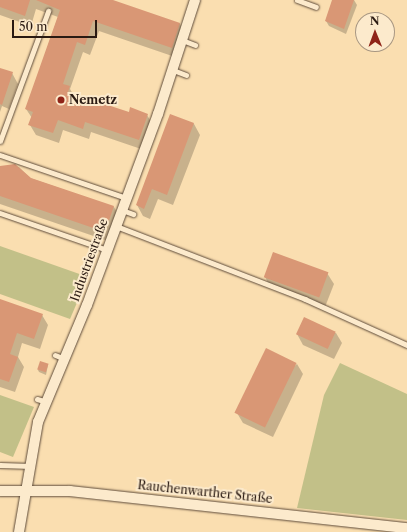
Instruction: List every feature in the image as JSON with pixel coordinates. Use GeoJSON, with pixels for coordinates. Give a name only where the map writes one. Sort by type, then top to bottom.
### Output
{"type":"FeatureCollection","features":[{"type":"Feature","properties":{"kind":"street","name":"Industriestraße"},"geometry":{"type":"LineString","coordinates":[[19,532],[42,401],[107,250],[173,70],[195,0]]}},
{"type":"Feature","properties":{"kind":"street","name":"Rauchenwarther Straße"},"geometry":{"type":"LineString","coordinates":[[0,491],[70,491],[407,528]]}},
{"type":"Feature","properties":{"kind":"lane"},"geometry":{"type":"LineString","coordinates":[[297,0],[316,6]]}},
{"type":"Feature","properties":{"kind":"lane"},"geometry":{"type":"LineString","coordinates":[[0,141],[48,11]]}},
{"type":"Feature","properties":{"kind":"lane"},"geometry":{"type":"LineString","coordinates":[[182,40],[195,45]]}},
{"type":"Feature","properties":{"kind":"lane"},"geometry":{"type":"LineString","coordinates":[[173,70],[186,75]]}},
{"type":"Feature","properties":{"kind":"lane"},"geometry":{"type":"LineString","coordinates":[[0,155],[126,198]]}},
{"type":"Feature","properties":{"kind":"lane"},"geometry":{"type":"LineString","coordinates":[[122,210],[133,214]]}},
{"type":"Feature","properties":{"kind":"lane"},"geometry":{"type":"LineString","coordinates":[[0,213],[107,250]]}},
{"type":"Feature","properties":{"kind":"lane"},"geometry":{"type":"LineString","coordinates":[[116,226],[305,299],[407,345]]}},
{"type":"Feature","properties":{"kind":"lane"},"geometry":{"type":"LineString","coordinates":[[0,465],[31,466]]}},
{"type":"Feature","properties":{"kind":"shaded area"},"geometry":{"type":"Polygon","coordinates":[[[0,246],[88,277],[70,319],[0,294],[0,246]]]}},
{"type":"Feature","properties":{"kind":"shaded area"},"geometry":{"type":"Polygon","coordinates":[[[340,363],[407,394],[407,520],[297,508],[324,395],[340,363]]]}},
{"type":"Feature","properties":{"kind":"shaded area"},"geometry":{"type":"Polygon","coordinates":[[[0,395],[34,407],[13,457],[0,452],[0,395]]]}},
{"type":"Feature","properties":{"kind":"building"},"geometry":{"type":"Polygon","coordinates":[[[0,0],[30,0],[25,16],[0,7],[0,0]]]}},
{"type":"Feature","properties":{"kind":"building"},"geometry":{"type":"Polygon","coordinates":[[[36,0],[113,0],[180,23],[172,48],[93,21],[85,45],[77,42],[63,84],[70,86],[68,92],[129,112],[130,107],[148,114],[139,140],[85,122],[83,129],[58,120],[53,133],[28,125],[33,112],[25,109],[60,10],[36,0]]]}},
{"type":"Feature","properties":{"kind":"building"},"geometry":{"type":"Polygon","coordinates":[[[332,0],[354,0],[344,29],[325,21],[332,0]]]}},
{"type":"Feature","properties":{"kind":"building"},"geometry":{"type":"Polygon","coordinates":[[[0,68],[13,72],[2,105],[0,104],[0,68]]]}},
{"type":"Feature","properties":{"kind":"building"},"geometry":{"type":"Polygon","coordinates":[[[170,114],[194,123],[167,195],[152,189],[144,209],[136,205],[170,114]]]}},
{"type":"Feature","properties":{"kind":"building"},"geometry":{"type":"Polygon","coordinates":[[[15,164],[31,178],[114,206],[105,232],[0,196],[0,166],[15,164]]]}},
{"type":"Feature","properties":{"kind":"building"},"geometry":{"type":"Polygon","coordinates":[[[273,252],[328,272],[319,298],[264,277],[273,252]]]}},
{"type":"Feature","properties":{"kind":"building"},"geometry":{"type":"Polygon","coordinates":[[[0,299],[43,314],[34,339],[17,333],[10,354],[18,357],[9,382],[0,379],[0,299]]]}},
{"type":"Feature","properties":{"kind":"building"},"geometry":{"type":"Polygon","coordinates":[[[304,317],[336,332],[328,349],[296,334],[304,317]]]}},
{"type":"Feature","properties":{"kind":"building"},"geometry":{"type":"Polygon","coordinates":[[[266,348],[297,363],[265,428],[234,413],[266,348]]]}},
{"type":"Feature","properties":{"kind":"building"},"geometry":{"type":"Polygon","coordinates":[[[40,361],[49,364],[46,372],[37,370],[40,361]]]}},
{"type":"Feature","properties":{"kind":"place","name":"Nemetz"},"geometry":{"type":"Point","coordinates":[61,100]}}]}
